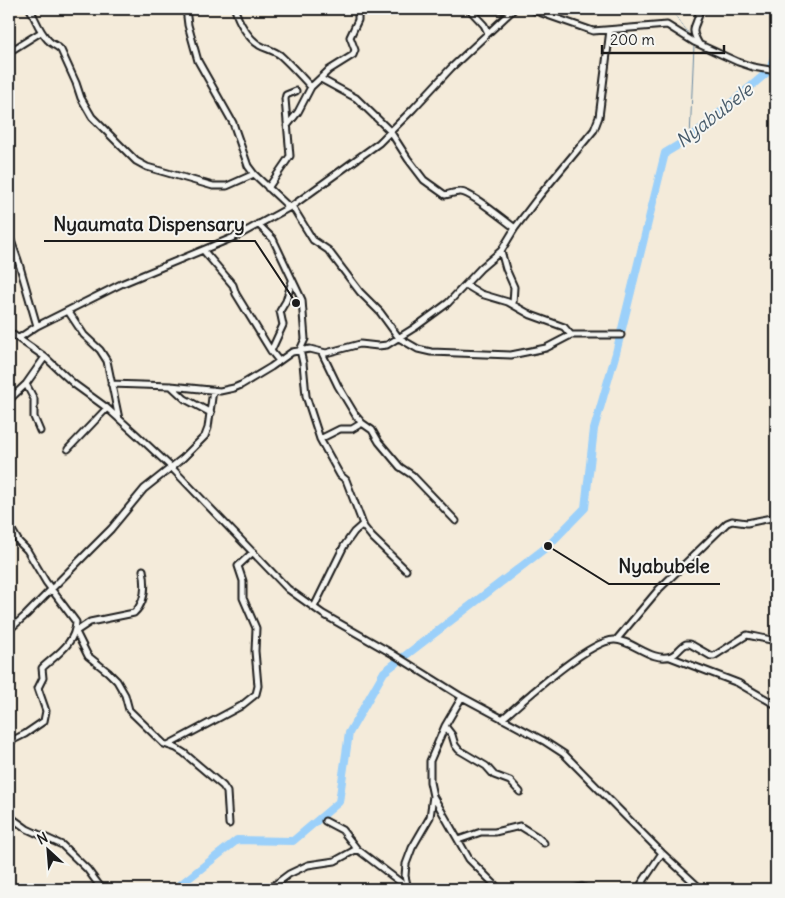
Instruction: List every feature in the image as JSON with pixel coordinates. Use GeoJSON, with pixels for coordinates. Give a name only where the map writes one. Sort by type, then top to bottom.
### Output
{"type":"FeatureCollection","features":[{"type":"Feature","properties":{"kind":"street"},"geometry":{"type":"LineString","coordinates":[[38,9],[31,11],[41,32],[50,43],[61,50],[81,98],[92,117],[136,161],[147,167],[213,186],[227,186],[254,174]]}},
{"type":"Feature","properties":{"kind":"street"},"geometry":{"type":"LineString","coordinates":[[186,9],[188,26],[198,61],[232,123],[248,166],[268,188],[291,207],[315,243],[328,250],[360,292],[380,312],[399,338],[422,351],[511,355],[546,348],[571,335],[621,335]]}},
{"type":"Feature","properties":{"kind":"street"},"geometry":{"type":"LineString","coordinates":[[234,9],[242,24],[258,44],[273,50],[282,57],[311,87]]}},
{"type":"Feature","properties":{"kind":"street"},"geometry":{"type":"LineString","coordinates":[[287,126],[300,110],[311,87],[340,62],[353,55],[355,50],[350,37],[358,20],[358,12],[362,9]]}},
{"type":"Feature","properties":{"kind":"street"},"geometry":{"type":"LineString","coordinates":[[470,10],[514,9]]}},
{"type":"Feature","properties":{"kind":"street"},"geometry":{"type":"LineString","coordinates":[[19,338],[37,326],[121,284],[239,235],[291,207],[379,144],[451,68],[514,9]]}},
{"type":"Feature","properties":{"kind":"street"},"geometry":{"type":"LineString","coordinates":[[530,9],[586,30],[597,32],[667,25],[699,44],[753,67],[776,71]]}},
{"type":"Feature","properties":{"kind":"street"},"geometry":{"type":"LineString","coordinates":[[699,9],[699,16],[693,32],[699,44]]}},
{"type":"Feature","properties":{"kind":"street"},"geometry":{"type":"LineString","coordinates":[[470,10],[480,20],[488,33]]}},
{"type":"Feature","properties":{"kind":"street"},"geometry":{"type":"LineString","coordinates":[[111,384],[170,386],[220,391],[234,388],[271,367],[292,352],[310,349],[322,353],[360,344],[387,345],[434,314],[501,251],[540,194],[596,126],[610,30]]}},
{"type":"Feature","properties":{"kind":"street"},"geometry":{"type":"LineString","coordinates":[[9,52],[41,32]]}},
{"type":"Feature","properties":{"kind":"street"},"geometry":{"type":"LineString","coordinates":[[320,78],[352,94],[390,131],[408,159],[428,183],[445,195],[464,192],[484,204],[499,218],[515,228]]}},
{"type":"Feature","properties":{"kind":"street"},"geometry":{"type":"LineString","coordinates":[[268,188],[290,156],[285,110],[286,95],[296,91]]}},
{"type":"Feature","properties":{"kind":"street"},"geometry":{"type":"LineString","coordinates":[[258,224],[273,239],[302,300],[305,339],[300,350],[306,396],[320,439],[340,475],[346,480],[363,524],[372,537],[406,570]]}},
{"type":"Feature","properties":{"kind":"street"},"geometry":{"type":"LineString","coordinates":[[9,235],[37,326]]}},
{"type":"Feature","properties":{"kind":"street"},"geometry":{"type":"LineString","coordinates":[[203,250],[233,286],[236,294],[279,361]]}},
{"type":"Feature","properties":{"kind":"street"},"geometry":{"type":"LineString","coordinates":[[501,251],[515,290],[512,304]]}},
{"type":"Feature","properties":{"kind":"street"},"geometry":{"type":"LineString","coordinates":[[271,351],[283,325],[280,311],[286,301],[292,281]]}},
{"type":"Feature","properties":{"kind":"street"},"geometry":{"type":"LineString","coordinates":[[466,285],[481,294],[512,304],[530,315],[564,328],[571,335]]}},
{"type":"Feature","properties":{"kind":"street"},"geometry":{"type":"LineString","coordinates":[[68,311],[84,335],[103,354],[111,372],[111,384],[119,419]]}},
{"type":"Feature","properties":{"kind":"street"},"geometry":{"type":"LineString","coordinates":[[9,332],[45,357],[74,384],[119,419],[170,466],[288,589],[323,614],[462,697],[544,741],[564,754],[662,853],[701,889]]}},
{"type":"Feature","properties":{"kind":"street"},"geometry":{"type":"LineString","coordinates":[[322,353],[344,397],[362,423],[372,430],[379,442],[400,467],[412,475],[456,521]]}},
{"type":"Feature","properties":{"kind":"street"},"geometry":{"type":"LineString","coordinates":[[9,400],[26,384],[45,357]]}},
{"type":"Feature","properties":{"kind":"street"},"geometry":{"type":"LineString","coordinates":[[26,384],[34,399],[34,417],[40,431]]}},
{"type":"Feature","properties":{"kind":"street"},"geometry":{"type":"LineString","coordinates":[[170,386],[185,399],[211,413]]}},
{"type":"Feature","properties":{"kind":"street"},"geometry":{"type":"LineString","coordinates":[[9,630],[111,529],[144,489],[189,452],[205,436],[211,413],[213,390]]}},
{"type":"Feature","properties":{"kind":"street"},"geometry":{"type":"LineString","coordinates":[[68,449],[107,408]]}},
{"type":"Feature","properties":{"kind":"street"},"geometry":{"type":"LineString","coordinates":[[320,439],[340,429],[352,429],[362,423]]}},
{"type":"Feature","properties":{"kind":"street"},"geometry":{"type":"LineString","coordinates":[[617,639],[659,589],[728,523],[732,521],[747,523],[776,517]]}},
{"type":"Feature","properties":{"kind":"street"},"geometry":{"type":"LineString","coordinates":[[314,607],[344,546],[354,532],[363,524]]}},
{"type":"Feature","properties":{"kind":"street"},"geometry":{"type":"LineString","coordinates":[[9,525],[76,622],[75,632],[70,643],[42,668],[43,678],[38,688],[46,711],[44,721],[9,742]]}},
{"type":"Feature","properties":{"kind":"street"},"geometry":{"type":"LineString","coordinates":[[167,745],[241,706],[256,694],[258,686],[255,644],[257,634],[243,598],[243,581],[238,566],[253,552]]}},
{"type":"Feature","properties":{"kind":"street"},"geometry":{"type":"LineString","coordinates":[[75,632],[90,622],[132,614],[139,609],[146,590],[143,570]]}},
{"type":"Feature","properties":{"kind":"street"},"geometry":{"type":"LineString","coordinates":[[75,632],[88,656],[110,674],[121,687],[129,710],[167,745],[184,753],[224,786],[227,792],[229,824]]}},
{"type":"Feature","properties":{"kind":"street"},"geometry":{"type":"LineString","coordinates":[[670,657],[686,644],[690,644],[714,656],[747,635],[776,641]]}},
{"type":"Feature","properties":{"kind":"street"},"geometry":{"type":"LineString","coordinates":[[502,719],[581,655],[599,644],[617,639],[649,654],[670,657],[686,665],[738,683],[776,705]]}},
{"type":"Feature","properties":{"kind":"street"},"geometry":{"type":"LineString","coordinates":[[462,697],[444,726],[430,761],[430,782],[433,796],[469,859],[499,889]]}},
{"type":"Feature","properties":{"kind":"street"},"geometry":{"type":"LineString","coordinates":[[444,726],[452,735],[455,745],[459,750],[486,766],[494,775],[510,781],[520,792]]}},
{"type":"Feature","properties":{"kind":"street"},"geometry":{"type":"LineString","coordinates":[[408,889],[405,876],[406,864],[412,848],[430,817],[433,796]]}},
{"type":"Feature","properties":{"kind":"street"},"geometry":{"type":"LineString","coordinates":[[9,816],[27,829],[62,845],[87,869],[102,889]]}},
{"type":"Feature","properties":{"kind":"street"},"geometry":{"type":"LineString","coordinates":[[325,821],[342,830],[358,849],[408,889]]}},
{"type":"Feature","properties":{"kind":"street"},"geometry":{"type":"LineString","coordinates":[[458,840],[481,832],[495,832],[520,826],[544,843]]}},
{"type":"Feature","properties":{"kind":"street"},"geometry":{"type":"LineString","coordinates":[[269,889],[289,874],[308,865],[335,860],[358,849]]}},
{"type":"Feature","properties":{"kind":"street"},"geometry":{"type":"LineString","coordinates":[[638,889],[662,853]]}},
{"type":"Feature","properties":{"kind":"street"},"geometry":{"type":"LineString","coordinates":[[573,889],[582,887],[588,889]]}},
{"type":"Feature","properties":{"kind":"waterway"},"geometry":{"type":"LineString","coordinates":[[671,9],[691,37]]}},
{"type":"Feature","properties":{"kind":"waterway"},"geometry":{"type":"LineString","coordinates":[[690,138],[694,45]]}},
{"type":"Feature","properties":{"kind":"waterway","name":"Nyabubele"},"geometry":{"type":"LineString","coordinates":[[175,889],[237,840],[293,841],[339,802],[349,733],[384,672],[548,546],[585,508],[594,429],[616,353],[665,153],[690,138],[770,70],[776,51]]}},
{"type":"Feature","properties":{"kind":"place","name":"Nyaumata Dispensary"},"geometry":{"type":"Point","coordinates":[296,303]}},
{"type":"Feature","properties":{"kind":"place","name":"Nyabubele"},"geometry":{"type":"Point","coordinates":[548,546]}}]}
